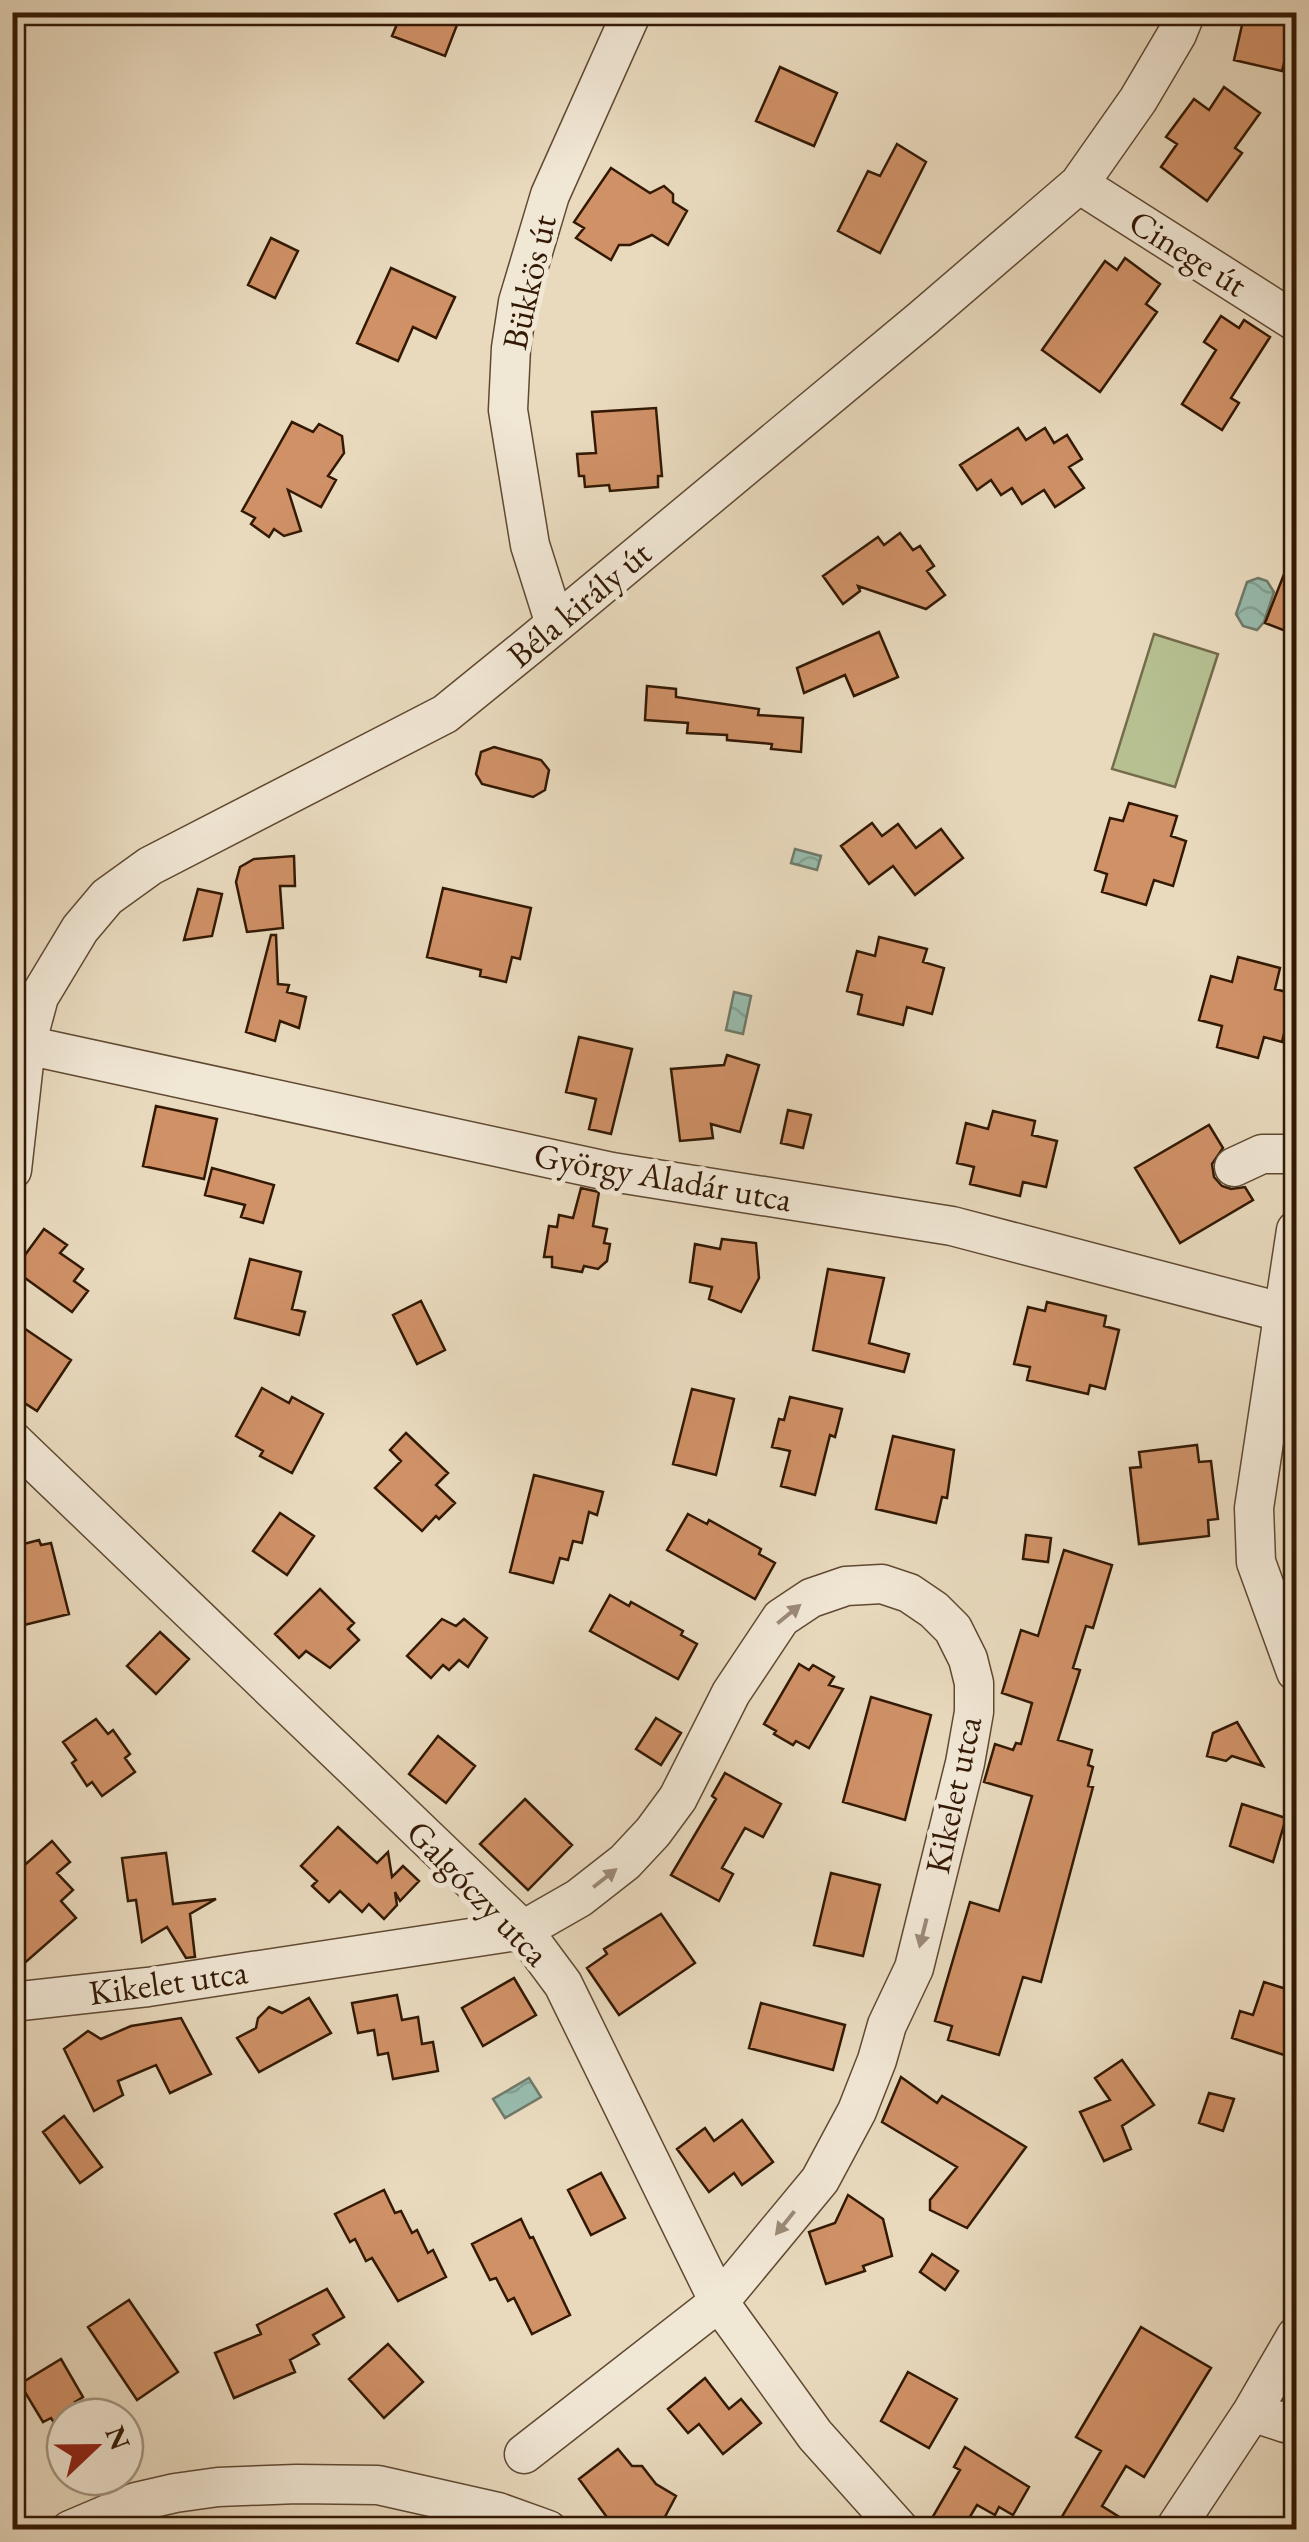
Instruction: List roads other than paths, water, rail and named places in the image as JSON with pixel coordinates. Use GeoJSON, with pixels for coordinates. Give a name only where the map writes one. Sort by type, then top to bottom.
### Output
{"type":"FeatureCollection","features":[{"type":"Feature","properties":{"kind":"street","name":"Bükkös út"},"geometry":{"type":"LineString","coordinates":[[554,624],[530,545],[508,410],[511,348],[518,302],[550,194],[632,12]]}},
{"type":"Feature","properties":{"kind":"street","name":"Béla király út"},"geometry":{"type":"LineString","coordinates":[[12,1170],[26,1045],[39,997],[80,929],[107,898],[150,866],[445,714],[1079,184],[1138,100],[1186,12]]}},
{"type":"Feature","properties":{"kind":"street","name":"Cinege út"},"geometry":{"type":"LineString","coordinates":[[1079,184],[1296,322]]}},
{"type":"Feature","properties":{"kind":"street","name":"György Aladár utca"},"geometry":{"type":"LineString","coordinates":[[26,1045],[612,1172],[952,1226],[1290,1314]]}},
{"type":"Feature","properties":{"kind":"street"},"geometry":{"type":"LineString","coordinates":[[1234,1168],[1262,1154],[1296,1154]]}},
{"type":"Feature","properties":{"kind":"street"},"geometry":{"type":"LineString","coordinates":[[1296,1230],[1290,1314],[1254,1508],[1256,1562],[1296,1672]]}},
{"type":"Feature","properties":{"kind":"street","name":"Galgóczy utca"},"geometry":{"type":"LineString","coordinates":[[12,1440],[523,1930],[563,1984],[719,2302],[815,2436],[900,2530]]}},
{"type":"Feature","properties":{"kind":"street","name":"Kikelet utca"},"geometry":{"type":"LineString","coordinates":[[12,2002],[148,1987],[523,1930],[579,1898],[624,1862],[653,1832],[678,1798],[731,1693],[780,1618],[811,1598],[846,1586],[882,1584],[909,1593],[934,1610],[952,1629],[968,1659],[974,1683],[974,1712],[914,1968],[887,2025],[878,2060],[857,2111],[820,2180],[719,2302],[524,2454]]}},
{"type":"Feature","properties":{"kind":"street"},"geometry":{"type":"LineString","coordinates":[[1174,2530],[1252,2412],[1296,2336]]}},
{"type":"Feature","properties":{"kind":"street"},"geometry":{"type":"LineString","coordinates":[[1252,2412],[1286,2423],[1296,2416]]}},
{"type":"Feature","properties":{"kind":"street"},"geometry":{"type":"LineString","coordinates":[[70,2530],[136,2502],[175,2493],[218,2486],[297,2484],[378,2485],[498,2512],[548,2530]]}},
{"type":"Feature","properties":{"kind":"water"},"geometry":{"type":"Polygon","coordinates":[[[1258,578],[1267,581],[1274,592],[1264,622],[1257,630],[1243,626],[1236,614],[1247,582],[1258,578]]]}},
{"type":"Feature","properties":{"kind":"water"},"geometry":{"type":"Polygon","coordinates":[[[795,849],[821,856],[817,870],[791,863],[795,849]]]}},
{"type":"Feature","properties":{"kind":"water"},"geometry":{"type":"Polygon","coordinates":[[[734,992],[751,996],[743,1034],[726,1030],[734,992]]]}},
{"type":"Feature","properties":{"kind":"water"},"geometry":{"type":"Polygon","coordinates":[[[529,2078],[541,2097],[505,2118],[493,2099],[529,2078]]]}}]}
